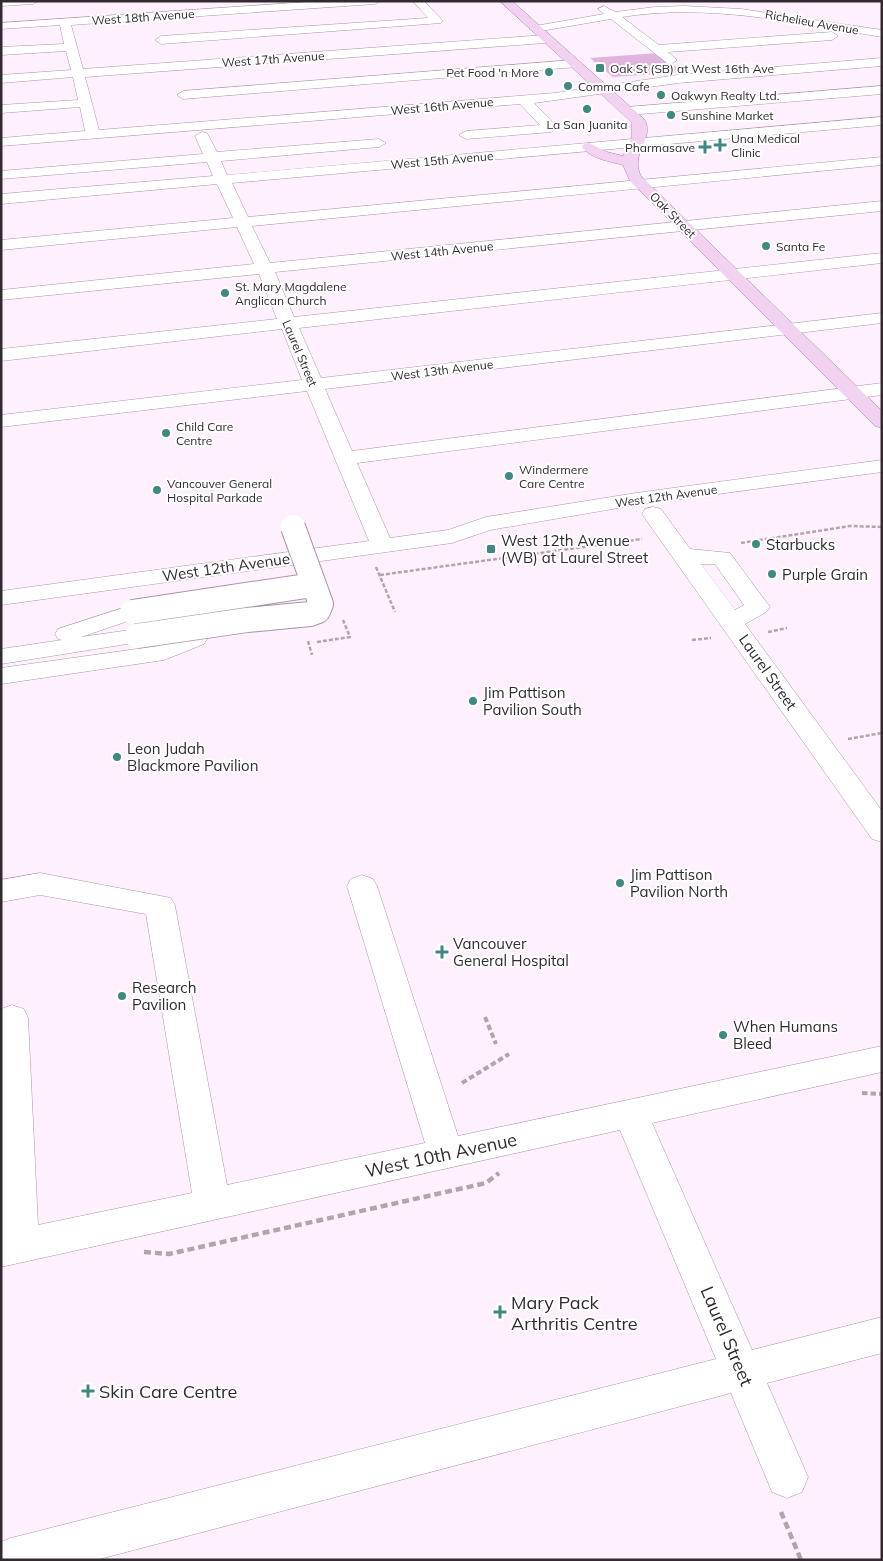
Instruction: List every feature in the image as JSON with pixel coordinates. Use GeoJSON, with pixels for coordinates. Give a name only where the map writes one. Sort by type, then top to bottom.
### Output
{"type":"FeatureCollection","features":[{"type":"Feature","properties":{"kind":"main road"},"geometry":{"type":"LineString","coordinates":[[505,1],[638,122],[640,128],[637,143],[628,162],[602,155],[589,147]]}},
{"type":"Feature","properties":{"kind":"main road","name":"Oak Street"},"geometry":{"type":"LineString","coordinates":[[628,162],[629,169],[641,184],[882,422]]}},
{"type":"Feature","properties":{"kind":"street"},"geometry":{"type":"LineString","coordinates":[[1,3],[33,1]]}},
{"type":"Feature","properties":{"kind":"street","name":"Laurel Street"},"geometry":{"type":"LineString","coordinates":[[143,1],[173,67],[210,157],[265,269],[382,545]]}},
{"type":"Feature","properties":{"kind":"street","name":"West 18th Avenue"},"geometry":{"type":"LineString","coordinates":[[1,26],[375,1]]}},
{"type":"Feature","properties":{"kind":"street"},"geometry":{"type":"LineString","coordinates":[[161,40],[437,21],[418,1]]}},
{"type":"Feature","properties":{"kind":"street"},"geometry":{"type":"LineString","coordinates":[[594,1],[694,78]]}},
{"type":"Feature","properties":{"kind":"street","name":"Richelieu Avenue"},"geometry":{"type":"LineString","coordinates":[[535,29],[612,15],[658,10],[742,12],[882,34]]}},
{"type":"Feature","properties":{"kind":"street"},"geometry":{"type":"LineString","coordinates":[[65,22],[94,134]]}},
{"type":"Feature","properties":{"kind":"street"},"geometry":{"type":"LineString","coordinates":[[656,49],[868,32]]}},
{"type":"Feature","properties":{"kind":"street","name":"West 17th Avenue"},"geometry":{"type":"LineString","coordinates":[[1,79],[545,39]]}},
{"type":"Feature","properties":{"kind":"street"},"geometry":{"type":"LineString","coordinates":[[1,51],[71,47]]}},
{"type":"Feature","properties":{"kind":"street","name":"West 16th Avenue"},"geometry":{"type":"LineString","coordinates":[[1,142],[198,128],[524,100],[604,91],[662,81],[882,62]]}},
{"type":"Feature","properties":{"kind":"street"},"geometry":{"type":"LineString","coordinates":[[187,103],[573,64]]}},
{"type":"Feature","properties":{"kind":"street"},"geometry":{"type":"LineString","coordinates":[[509,70],[545,98]]}},
{"type":"Feature","properties":{"kind":"street"},"geometry":{"type":"LineString","coordinates":[[628,111],[882,90]]}},
{"type":"Feature","properties":{"kind":"street"},"geometry":{"type":"LineString","coordinates":[[466,135],[551,128],[524,100]]}},
{"type":"Feature","properties":{"kind":"street"},"geometry":{"type":"LineString","coordinates":[[1,109],[86,103]]}},
{"type":"Feature","properties":{"kind":"street","name":"West 15th Avenue"},"geometry":{"type":"LineString","coordinates":[[1,199],[882,121]]}},
{"type":"Feature","properties":{"kind":"street"},"geometry":{"type":"LineString","coordinates":[[1,175],[379,143]]}},
{"type":"Feature","properties":{"kind":"street"},"geometry":{"type":"LineString","coordinates":[[1,245],[882,161]]}},
{"type":"Feature","properties":{"kind":"street","name":"West 14th Avenue"},"geometry":{"type":"LineString","coordinates":[[1,296],[882,206]]}},
{"type":"Feature","properties":{"kind":"street"},"geometry":{"type":"LineString","coordinates":[[1,355],[882,258]]}},
{"type":"Feature","properties":{"kind":"street","name":"West 13th Avenue"},"geometry":{"type":"LineString","coordinates":[[1,421],[882,318]]}},
{"type":"Feature","properties":{"kind":"street"},"geometry":{"type":"LineString","coordinates":[[345,458],[882,389]]}},
{"type":"Feature","properties":{"kind":"street","name":"West 12th Avenue"},"geometry":{"type":"LineString","coordinates":[[1,598],[452,536],[486,524],[608,504],[882,466]]}},
{"type":"Feature","properties":{"kind":"street","name":"West 12th Avenue"},"geometry":{"type":"LineString","coordinates":[[452,536],[488,540],[653,514],[882,483]]}},
{"type":"Feature","properties":{"kind":"street","name":"Laurel Street"},"geometry":{"type":"LineString","coordinates":[[653,514],[684,556],[726,629],[882,832]]}},
{"type":"Feature","properties":{"kind":"street"},"geometry":{"type":"LineString","coordinates":[[1,643],[106,631],[137,636],[247,620],[313,614],[321,607],[293,528]]}},
{"type":"Feature","properties":{"kind":"street"},"geometry":{"type":"LineString","coordinates":[[1,676],[164,653],[195,640],[181,573]]}},
{"type":"Feature","properties":{"kind":"street"},"geometry":{"type":"LineString","coordinates":[[1,657],[106,631],[132,612],[313,585]]}},
{"type":"Feature","properties":{"kind":"street"},"geometry":{"type":"LineString","coordinates":[[1,891],[40,884],[160,906],[212,1204]]}},
{"type":"Feature","properties":{"kind":"street"},"geometry":{"type":"LineString","coordinates":[[362,886],[446,1154]]}},
{"type":"Feature","properties":{"kind":"street"},"geometry":{"type":"LineString","coordinates":[[11,1248],[12,1018]]}},
{"type":"Feature","properties":{"kind":"street","name":"West 10th Avenue"},"geometry":{"type":"LineString","coordinates":[[11,1248],[882,1059]]}},
{"type":"Feature","properties":{"kind":"street","name":"Laurel Street"},"geometry":{"type":"LineString","coordinates":[[631,1114],[787,1477]]}},
{"type":"Feature","properties":{"kind":"street"},"geometry":{"type":"LineString","coordinates":[[11,1560],[882,1335]]}},
{"type":"Feature","properties":{"kind":"path"},"geometry":{"type":"LineString","coordinates":[[734,544],[850,526],[882,527]]}},
{"type":"Feature","properties":{"kind":"path"},"geometry":{"type":"LineString","coordinates":[[822,531],[825,535]]}},
{"type":"Feature","properties":{"kind":"path"},"geometry":{"type":"LineString","coordinates":[[395,612],[380,575],[644,539]]}},
{"type":"Feature","properties":{"kind":"path"},"geometry":{"type":"LineString","coordinates":[[764,633],[788,628]]}},
{"type":"Feature","properties":{"kind":"path"},"geometry":{"type":"LineString","coordinates":[[692,640],[726,629]]}},
{"type":"Feature","properties":{"kind":"path"},"geometry":{"type":"LineString","coordinates":[[841,740],[882,733]]}},
{"type":"Feature","properties":{"kind":"path"},"geometry":{"type":"LineString","coordinates":[[486,1017],[496,1044]]}},
{"type":"Feature","properties":{"kind":"path"},"geometry":{"type":"LineString","coordinates":[[462,1084],[509,1054]]}},
{"type":"Feature","properties":{"kind":"path"},"geometry":{"type":"LineString","coordinates":[[787,1477],[777,1502],[800,1560]]}},
{"type":"Feature","properties":{"kind":"shaded area"},"geometry":{"type":"Polygon","coordinates":[[[658,53],[682,72],[613,77],[590,58],[658,53]]]}},
{"type":"Feature","properties":{"kind":"place","name":"Oak St (SB) at West 16th Ave"},"geometry":{"type":"Point","coordinates":[600,68]}},
{"type":"Feature","properties":{"kind":"place","name":"Pet Food 'n More"},"geometry":{"type":"Point","coordinates":[549,72]}},
{"type":"Feature","properties":{"kind":"place","name":"Comma Cafe"},"geometry":{"type":"Point","coordinates":[568,86]}},
{"type":"Feature","properties":{"kind":"place","name":"Oakwyn Realty Ltd."},"geometry":{"type":"Point","coordinates":[661,95]}},
{"type":"Feature","properties":{"kind":"place","name":"La San Juanita"},"geometry":{"type":"Point","coordinates":[587,109]}},
{"type":"Feature","properties":{"kind":"place","name":"Sunshine Market"},"geometry":{"type":"Point","coordinates":[671,115]}},
{"type":"Feature","properties":{"kind":"place","name":"Una Medical Clinic"},"geometry":{"type":"Point","coordinates":[720,145]}},
{"type":"Feature","properties":{"kind":"place","name":"Pharmasave"},"geometry":{"type":"Point","coordinates":[705,147]}},
{"type":"Feature","properties":{"kind":"place","name":"Santa Fe"},"geometry":{"type":"Point","coordinates":[766,246]}},
{"type":"Feature","properties":{"kind":"place","name":"St. Mary Magdalene Anglican Church"},"geometry":{"type":"Point","coordinates":[225,293]}},
{"type":"Feature","properties":{"kind":"place","name":"Child Care Centre"},"geometry":{"type":"Point","coordinates":[166,433]}},
{"type":"Feature","properties":{"kind":"place","name":"Windermere Care Centre"},"geometry":{"type":"Point","coordinates":[509,476]}},
{"type":"Feature","properties":{"kind":"place","name":"Vancouver General Hospital Parkade"},"geometry":{"type":"Point","coordinates":[157,490]}},
{"type":"Feature","properties":{"kind":"place","name":"Starbucks"},"geometry":{"type":"Point","coordinates":[756,544]}},
{"type":"Feature","properties":{"kind":"place","name":"West 12th Avenue (WB) at Laurel Street"},"geometry":{"type":"Point","coordinates":[491,549]}},
{"type":"Feature","properties":{"kind":"place","name":"Purple Grain"},"geometry":{"type":"Point","coordinates":[772,574]}},
{"type":"Feature","properties":{"kind":"place","name":"Jim Pattison Pavilion South"},"geometry":{"type":"Point","coordinates":[473,701]}},
{"type":"Feature","properties":{"kind":"place","name":"Leon Judah Blackmore Pavilion"},"geometry":{"type":"Point","coordinates":[117,757]}},
{"type":"Feature","properties":{"kind":"place","name":"Jim Pattison Pavilion North"},"geometry":{"type":"Point","coordinates":[620,883]}},
{"type":"Feature","properties":{"kind":"place","name":"Vancouver General Hospital"},"geometry":{"type":"Point","coordinates":[442,952]}},
{"type":"Feature","properties":{"kind":"place","name":"Research Pavilion"},"geometry":{"type":"Point","coordinates":[122,996]}},
{"type":"Feature","properties":{"kind":"place","name":"When Humans Bleed"},"geometry":{"type":"Point","coordinates":[723,1035]}},
{"type":"Feature","properties":{"kind":"place","name":"Mary Pack Arthritis Centre"},"geometry":{"type":"Point","coordinates":[500,1312]}},
{"type":"Feature","properties":{"kind":"place","name":"Skin Care Centre"},"geometry":{"type":"Point","coordinates":[88,1391]}}]}
